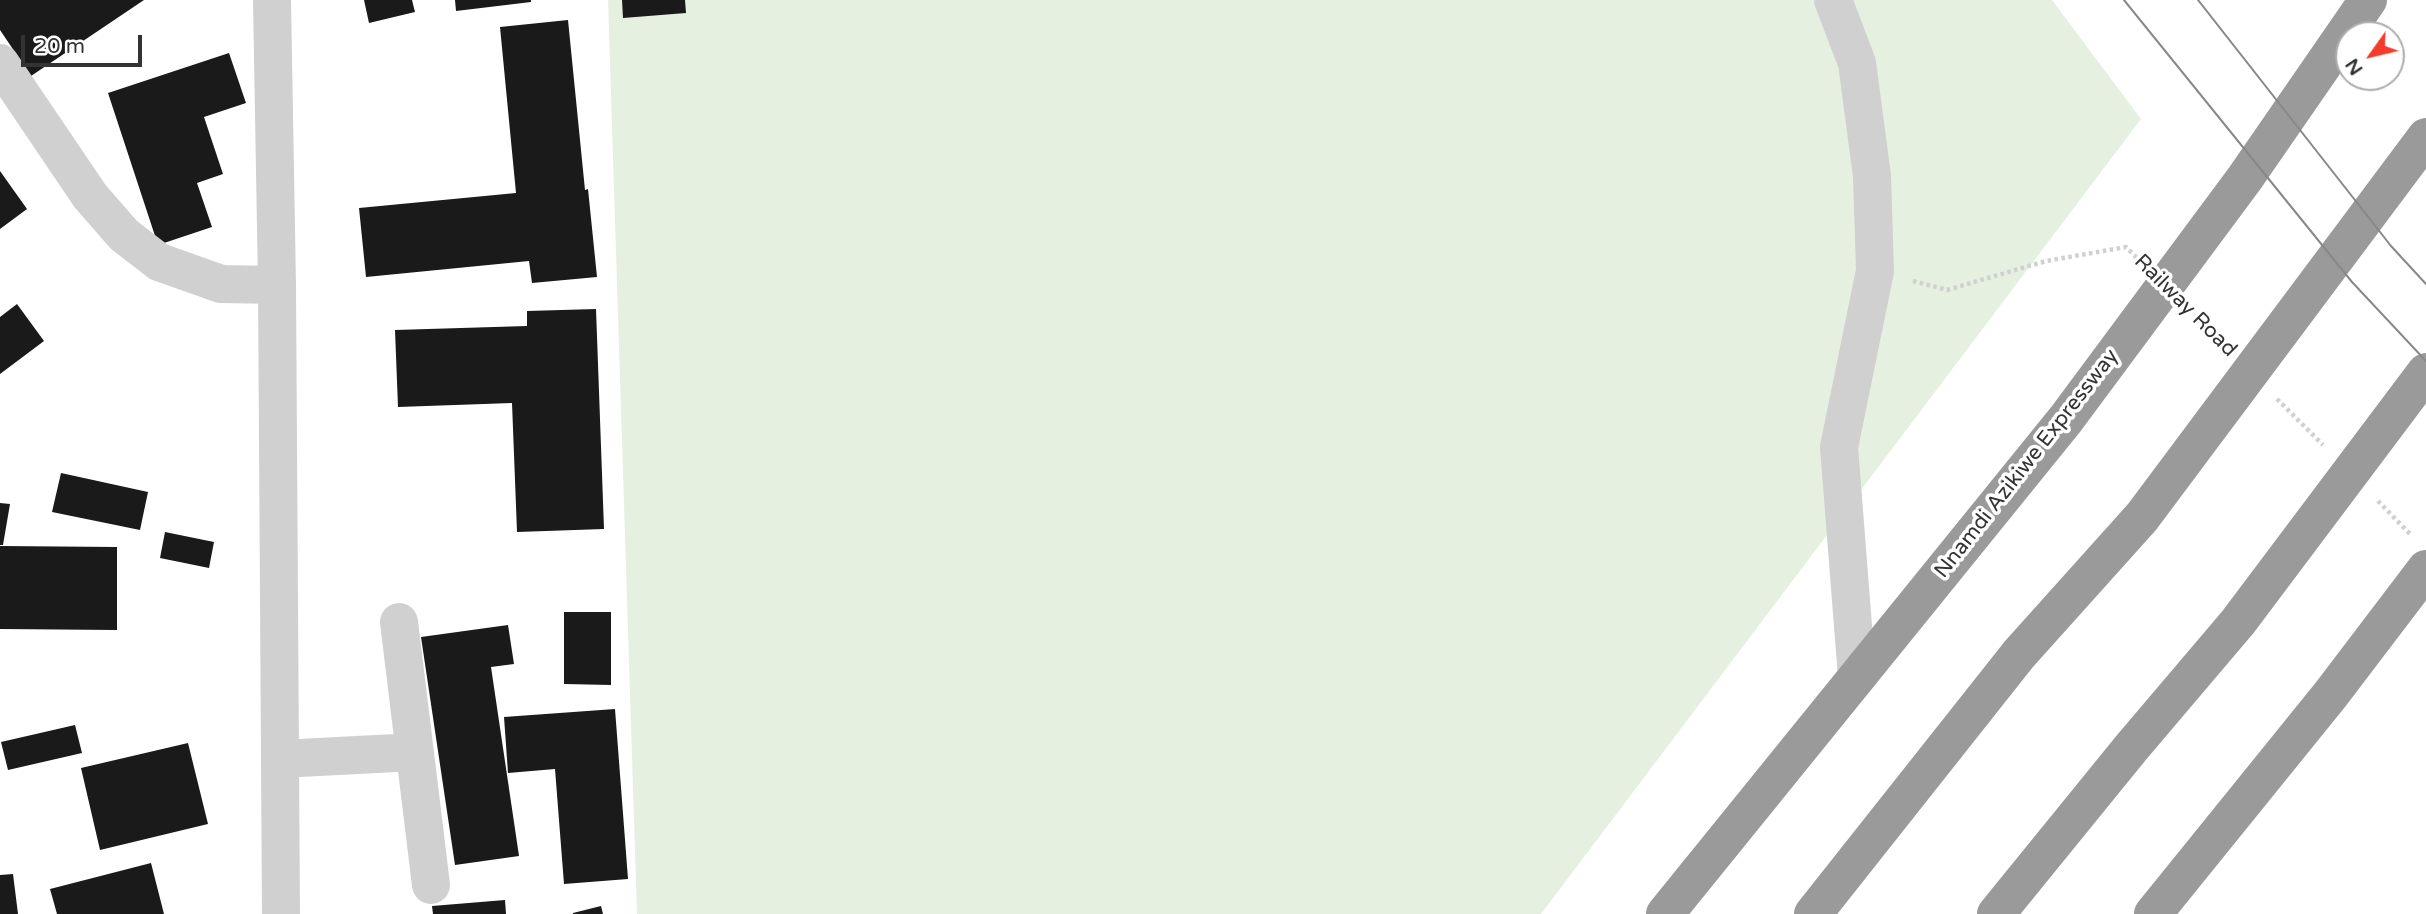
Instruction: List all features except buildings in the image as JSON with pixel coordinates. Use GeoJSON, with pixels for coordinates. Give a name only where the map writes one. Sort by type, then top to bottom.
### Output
{"type":"FeatureCollection","features":[{"type":"Feature","properties":{"kind":"highway","name":"Nnamdi Azikiwe Expressway"},"geometry":{"type":"LineString","coordinates":[[1665,914],[2066,419],[2245,178],[2368,0]]}},
{"type":"Feature","properties":{"kind":"highway"},"geometry":{"type":"LineString","coordinates":[[1813,914],[2019,654],[2142,517],[2426,137]]}},
{"type":"Feature","properties":{"kind":"highway"},"geometry":{"type":"LineString","coordinates":[[1996,914],[2238,622],[2426,372]]}},
{"type":"Feature","properties":{"kind":"highway"},"geometry":{"type":"LineString","coordinates":[[2153,914],[2331,694],[2421,554]]}},
{"type":"Feature","properties":{"kind":"street"},"geometry":{"type":"LineString","coordinates":[[272,0],[277,285],[281,914]]}},
{"type":"Feature","properties":{"kind":"street"},"geometry":{"type":"LineString","coordinates":[[1833,0],[1857,63],[1872,176],[1875,271],[1839,447],[1857,677]]}},
{"type":"Feature","properties":{"kind":"street"},"geometry":{"type":"LineString","coordinates":[[0,63],[90,196],[124,235],[159,262],[221,284],[277,285]]}},
{"type":"Feature","properties":{"kind":"street"},"geometry":{"type":"LineString","coordinates":[[399,622],[431,885]]}},
{"type":"Feature","properties":{"kind":"street"},"geometry":{"type":"LineString","coordinates":[[280,759],[415,752]]}},
{"type":"Feature","properties":{"kind":"path","name":"Railway Road"},"geometry":{"type":"LineString","coordinates":[[1875,271],[1947,289],[2046,261],[2126,247],[2146,266]]}},
{"type":"Feature","properties":{"kind":"path","name":"Railway Road"},"geometry":{"type":"LineString","coordinates":[[2184,305],[2223,344]]}},
{"type":"Feature","properties":{"kind":"path"},"geometry":{"type":"LineString","coordinates":[[2271,393],[2329,452]]}},
{"type":"Feature","properties":{"kind":"path"},"geometry":{"type":"LineString","coordinates":[[2378,501],[2421,554]]}},
{"type":"Feature","properties":{"kind":"green space"},"geometry":{"type":"Polygon","coordinates":[[[608,0],[2052,0],[2141,119],[1541,914],[637,914],[608,0]]]}},
{"type":"Feature","properties":{"kind":"tram line"},"geometry":{"type":"LineString","coordinates":[[2124,0],[2352,282],[2426,361]]}},
{"type":"Feature","properties":{"kind":"tram line"},"geometry":{"type":"LineString","coordinates":[[2198,0],[2391,246],[2426,284]]}}]}
